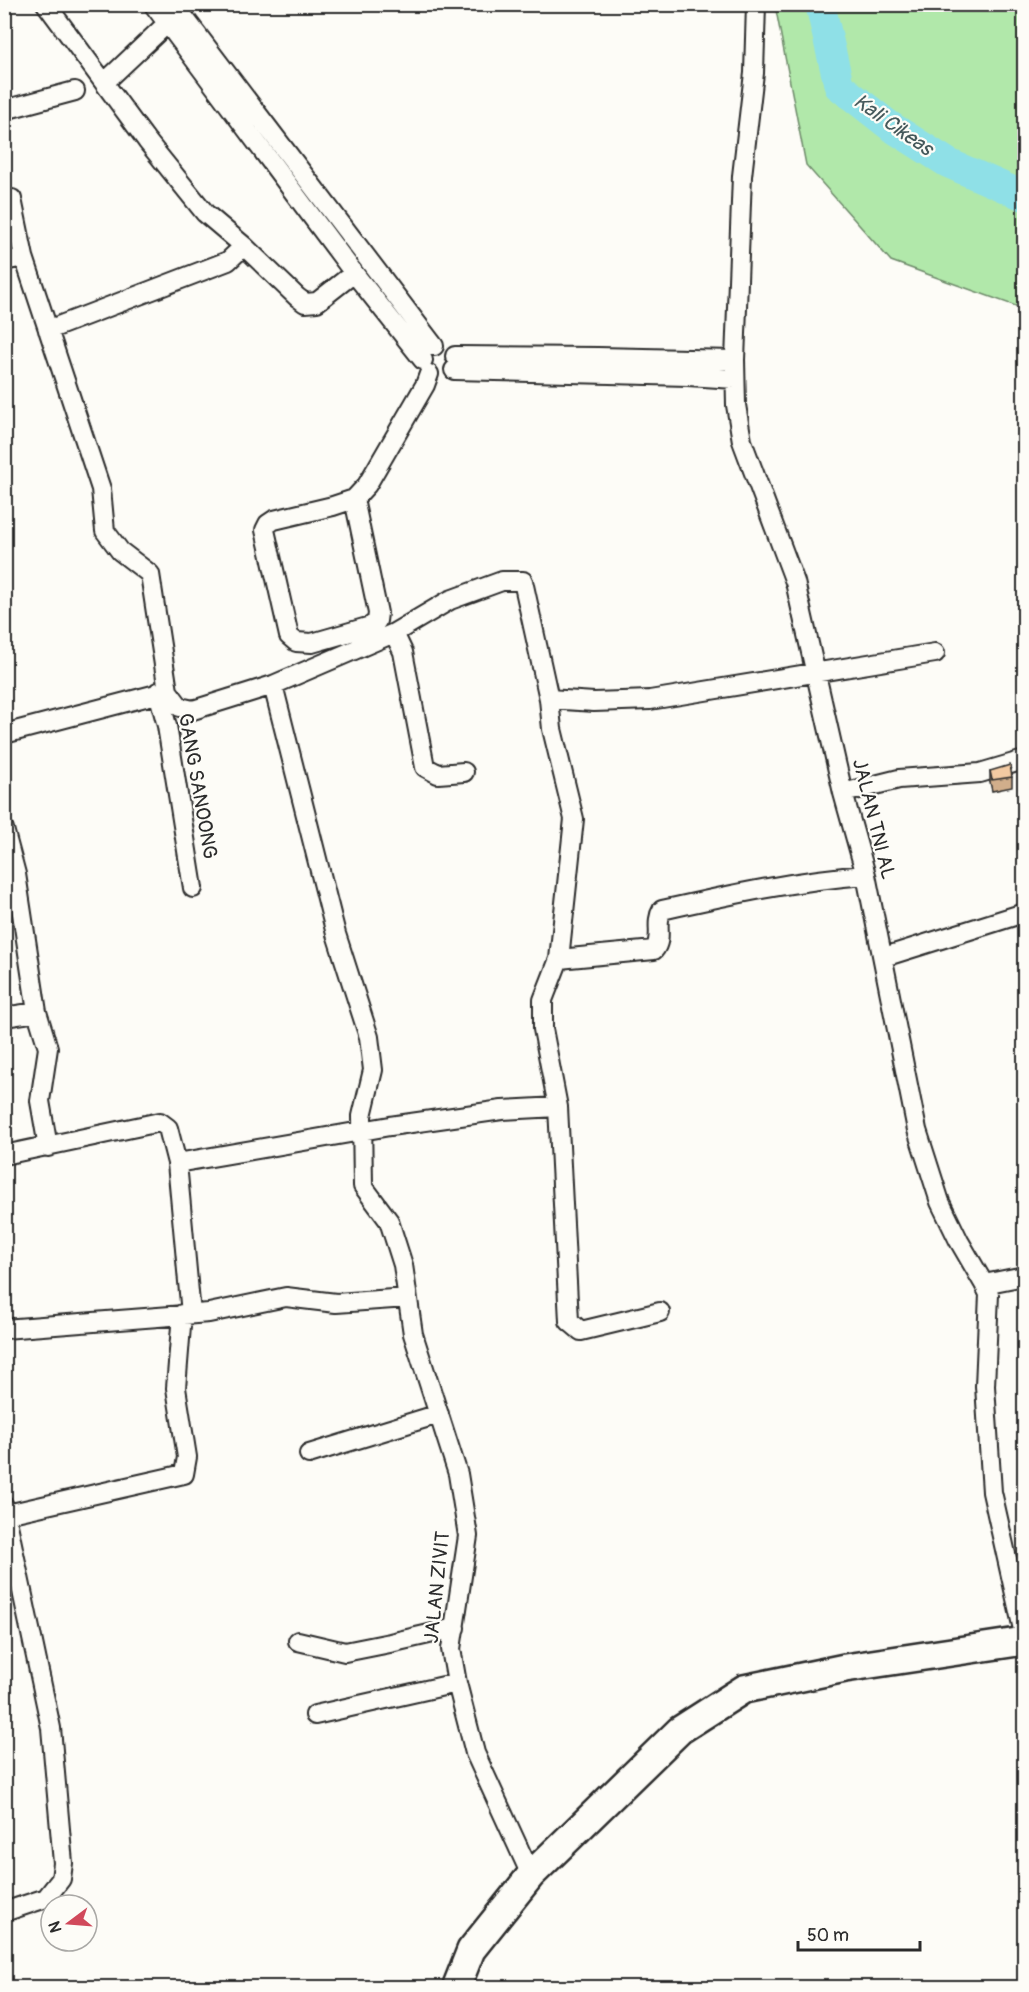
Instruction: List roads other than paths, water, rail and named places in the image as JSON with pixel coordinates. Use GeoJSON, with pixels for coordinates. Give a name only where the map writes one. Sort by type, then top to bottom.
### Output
{"type":"FeatureCollection","features":[{"type":"Feature","properties":{"kind":"main road"},"geometry":{"type":"LineString","coordinates":[[456,1988],[471,1950],[531,1875],[680,1731],[744,1689],[845,1668],[1024,1641]]}},
{"type":"Feature","properties":{"kind":"street"},"geometry":{"type":"LineString","coordinates":[[46,4],[147,141],[205,213],[305,303],[317,302],[354,273]]}},
{"type":"Feature","properties":{"kind":"street"},"geometry":{"type":"LineString","coordinates":[[153,4],[177,11],[429,369]]}},
{"type":"Feature","properties":{"kind":"street","name":"JALAN TNI AL"},"geometry":{"type":"LineString","coordinates":[[756,4],[754,73],[742,176],[735,360],[736,405],[742,441],[795,582],[843,793],[866,875],[917,1130],[940,1202],[984,1284]]}},
{"type":"Feature","properties":{"kind":"street"},"geometry":{"type":"LineString","coordinates":[[104,83],[177,11]]}},
{"type":"Feature","properties":{"kind":"street"},"geometry":{"type":"LineString","coordinates":[[177,11],[354,273],[429,369],[442,378],[449,375],[455,363],[451,350],[445,346],[429,369],[367,485],[354,500],[274,520],[268,524],[265,530],[289,636],[296,642],[312,642],[371,626],[377,621],[378,613],[354,500]]}},
{"type":"Feature","properties":{"kind":"street"},"geometry":{"type":"LineString","coordinates":[[4,110],[75,92]]}},
{"type":"Feature","properties":{"kind":"street","name":"GANG SANOONG"},"geometry":{"type":"LineString","coordinates":[[12,199],[24,257],[100,489],[105,531],[120,551],[150,574],[167,726],[193,888]]}},
{"type":"Feature","properties":{"kind":"street"},"geometry":{"type":"LineString","coordinates":[[48,330],[228,261],[244,246]]}},
{"type":"Feature","properties":{"kind":"street"},"geometry":{"type":"LineString","coordinates":[[4,261],[24,257]]}},
{"type":"Feature","properties":{"kind":"street"},"geometry":{"type":"LineString","coordinates":[[455,363],[598,365],[735,360]]}},
{"type":"Feature","properties":{"kind":"street"},"geometry":{"type":"LineString","coordinates":[[598,365],[735,379]]}},
{"type":"Feature","properties":{"kind":"street"},"geometry":{"type":"LineString","coordinates":[[4,734],[163,692],[180,707],[193,710],[273,685],[394,633],[450,600],[502,581],[523,581],[549,699],[552,729],[574,819],[559,959],[543,1000],[543,1029],[558,1107],[569,1321],[581,1330],[660,1312]]}},
{"type":"Feature","properties":{"kind":"street"},"geometry":{"type":"LineString","coordinates":[[394,633],[403,652],[425,767],[438,774],[464,772]]}},
{"type":"Feature","properties":{"kind":"street"},"geometry":{"type":"LineString","coordinates":[[549,699],[594,702],[650,700],[936,653]]}},
{"type":"Feature","properties":{"kind":"street","name":"JALAN ZIVIT"},"geometry":{"type":"LineString","coordinates":[[273,685],[336,934],[369,1037],[373,1070],[362,1116],[363,1186],[389,1221],[403,1265],[413,1334],[458,1474],[468,1536],[451,1648],[457,1683],[475,1753],[531,1875]]}},
{"type":"Feature","properties":{"kind":"street"},"geometry":{"type":"LineString","coordinates":[[843,793],[899,778],[980,773],[1024,760]]}},
{"type":"Feature","properties":{"kind":"street"},"geometry":{"type":"LineString","coordinates":[[4,829],[16,874],[38,1012],[48,1048],[40,1101],[48,1147]]}},
{"type":"Feature","properties":{"kind":"street"},"geometry":{"type":"LineString","coordinates":[[559,959],[654,950],[659,940],[657,918],[662,910],[772,886],[866,875]]}},
{"type":"Feature","properties":{"kind":"street"},"geometry":{"type":"LineString","coordinates":[[884,957],[1024,913]]}},
{"type":"Feature","properties":{"kind":"street"},"geometry":{"type":"LineString","coordinates":[[4,1017],[38,1012]]}},
{"type":"Feature","properties":{"kind":"street"},"geometry":{"type":"LineString","coordinates":[[177,1163],[390,1126],[502,1110],[558,1107]]}},
{"type":"Feature","properties":{"kind":"street"},"geometry":{"type":"LineString","coordinates":[[4,1155],[160,1122],[168,1128],[177,1163],[187,1314],[176,1388],[187,1457],[184,1474],[6,1510],[51,1728],[63,1863],[62,1879],[46,1898],[4,1912]]}},
{"type":"Feature","properties":{"kind":"street"},"geometry":{"type":"LineString","coordinates":[[1024,1276],[984,1284],[988,1294],[985,1386],[992,1492],[1024,1634]]}},
{"type":"Feature","properties":{"kind":"street"},"geometry":{"type":"LineString","coordinates":[[4,1329],[209,1313],[286,1297],[336,1303],[407,1298]]}},
{"type":"Feature","properties":{"kind":"street"},"geometry":{"type":"LineString","coordinates":[[309,1454],[439,1414]]}},
{"type":"Feature","properties":{"kind":"street"},"geometry":{"type":"LineString","coordinates":[[298,1641],[345,1652],[455,1628]]}},
{"type":"Feature","properties":{"kind":"street"},"geometry":{"type":"LineString","coordinates":[[315,1715],[457,1683]]}},
{"type":"Feature","properties":{"kind":"waterway","name":"Kali Cikeas"},"geometry":{"type":"LineString","coordinates":[[820,4],[839,86],[890,126],[948,163],[1024,196]]}}]}
